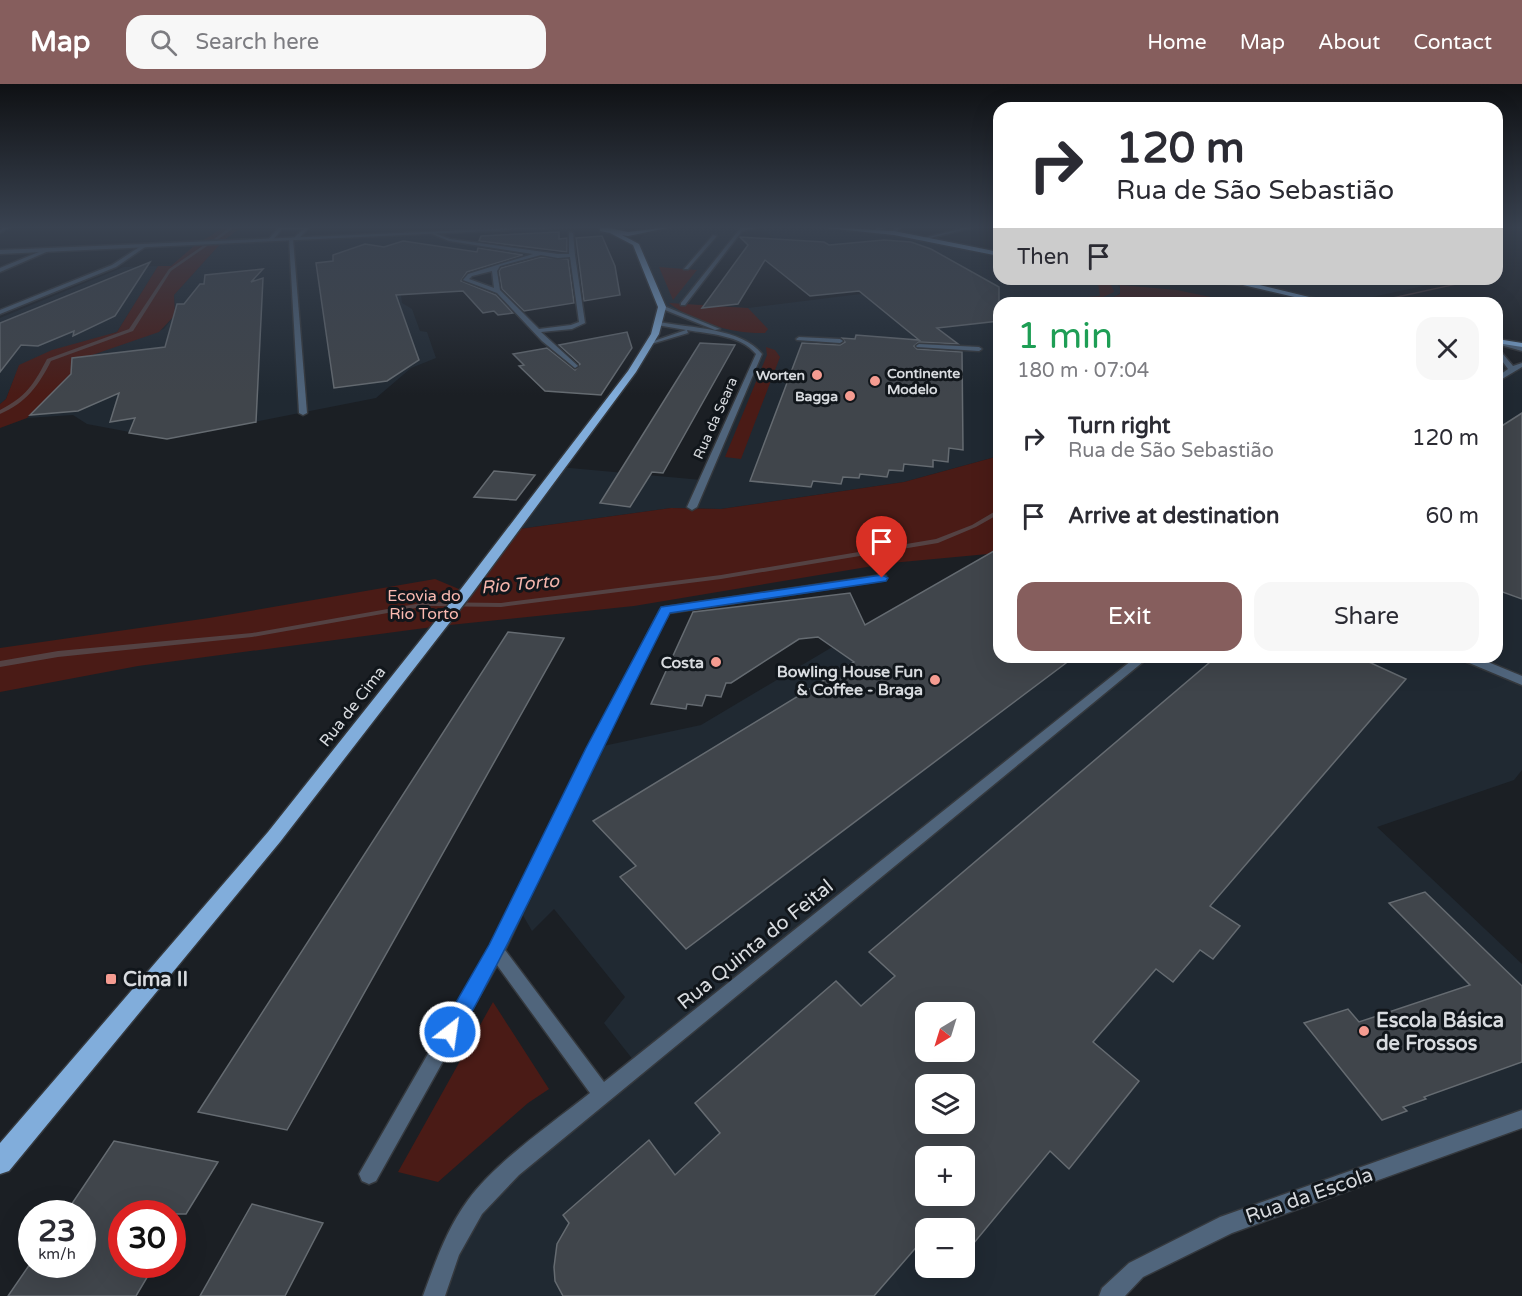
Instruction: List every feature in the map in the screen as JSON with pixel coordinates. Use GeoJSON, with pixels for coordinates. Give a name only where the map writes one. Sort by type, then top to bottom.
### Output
{"type":"FeatureCollection","features":[{"type":"Feature","properties":{"kind":"main road"},"geometry":{"type":"LineString","coordinates":[[652,283],[662,307]]}},
{"type":"Feature","properties":{"kind":"main road"},"geometry":{"type":"LineString","coordinates":[[1252,285],[1304,297]]}},
{"type":"Feature","properties":{"kind":"main road","name":"Rua de Cima"},"geometry":{"type":"LineString","coordinates":[[0,1162],[274,837],[440,626],[632,372],[650,344],[659,324],[662,307]]}},
{"type":"Feature","properties":{"kind":"main road"},"geometry":{"type":"LineString","coordinates":[[1503,343],[1522,349]]}},
{"type":"Feature","properties":{"kind":"street"},"geometry":{"type":"LineString","coordinates":[[0,312],[73,283]]}},
{"type":"Feature","properties":{"kind":"street"},"geometry":{"type":"LineString","coordinates":[[296,283],[303,413]]}},
{"type":"Feature","properties":{"kind":"street"},"geometry":{"type":"LineString","coordinates":[[473,283],[499,292],[543,340],[575,366]]}},
{"type":"Feature","properties":{"kind":"street"},"geometry":{"type":"LineString","coordinates":[[497,283],[499,292]]}},
{"type":"Feature","properties":{"kind":"street"},"geometry":{"type":"LineString","coordinates":[[537,331],[582,323],[576,283]]}},
{"type":"Feature","properties":{"kind":"street"},"geometry":{"type":"LineString","coordinates":[[682,304],[699,283]]}},
{"type":"Feature","properties":{"kind":"street"},"geometry":{"type":"LineString","coordinates":[[662,307],[735,337]]}},
{"type":"Feature","properties":{"kind":"street"},"geometry":{"type":"LineString","coordinates":[[659,324],[735,337]]}},
{"type":"Feature","properties":{"kind":"street"},"geometry":{"type":"LineString","coordinates":[[650,344],[659,339],[693,331]]}},
{"type":"Feature","properties":{"kind":"street","name":"Rua da Seara"},"geometry":{"type":"LineString","coordinates":[[692,507],[759,354],[751,343],[735,337]]}},
{"type":"Feature","properties":{"kind":"street"},"geometry":{"type":"LineString","coordinates":[[799,339],[840,341]]}},
{"type":"Feature","properties":{"kind":"street"},"geometry":{"type":"LineString","coordinates":[[919,346],[979,349]]}},
{"type":"Feature","properties":{"kind":"street"},"geometry":{"type":"LineString","coordinates":[[1512,369],[1513,353],[1522,349]]}},
{"type":"Feature","properties":{"kind":"street"},"geometry":{"type":"LineString","coordinates":[[1503,357],[1512,369]]}},
{"type":"Feature","properties":{"kind":"street"},"geometry":{"type":"LineString","coordinates":[[1503,376],[1522,365]]}},
{"type":"Feature","properties":{"kind":"street"},"geometry":{"type":"LineString","coordinates":[[369,1174],[496,951],[594,748],[665,610],[882,578]]}},
{"type":"Feature","properties":{"kind":"street","name":"Rua Quinta do Feital"},"geometry":{"type":"LineString","coordinates":[[434,1296],[451,1250],[475,1207],[512,1168],[1136,663]]}},
{"type":"Feature","properties":{"kind":"street"},"geometry":{"type":"LineString","coordinates":[[1480,663],[1522,681]]}},
{"type":"Feature","properties":{"kind":"street"},"geometry":{"type":"LineString","coordinates":[[496,951],[602,1095]]}},
{"type":"Feature","properties":{"kind":"street","name":"Rua da Escola"},"geometry":{"type":"LineString","coordinates":[[1110,1296],[1136,1270],[1227,1224],[1522,1119]]}},
{"type":"Feature","properties":{"kind":"shaded area"},"geometry":{"type":"Polygon","coordinates":[[[86,283],[148,283],[117,332],[19,366],[6,399],[0,404],[0,318],[86,283]]]}},
{"type":"Feature","properties":{"kind":"shaded area"},"geometry":{"type":"Polygon","coordinates":[[[185,283],[399,283],[402,303],[412,309],[420,331],[427,332],[436,358],[411,368],[376,398],[167,439],[87,424],[73,415],[27,418],[71,374],[71,362],[164,329],[175,315],[174,295],[185,283]]]}},
{"type":"Feature","properties":{"kind":"shaded area"},"geometry":{"type":"Polygon","coordinates":[[[652,283],[700,283],[683,304],[748,308],[901,289],[883,283],[1118,285],[1122,291],[1114,297],[993,297],[993,458],[904,482],[721,509],[671,508],[512,530],[559,467],[702,480],[759,354],[751,343],[662,307],[652,283]]]}},
{"type":"Feature","properties":{"kind":"shaded area"},"geometry":{"type":"Polygon","coordinates":[[[1277,285],[1428,285],[1372,297],[1306,297],[1269,288],[1277,285]]]}},
{"type":"Feature","properties":{"kind":"shaded area"},"geometry":{"type":"Polygon","coordinates":[[[1503,357],[1512,369],[1522,365],[1522,770],[1514,780],[1377,827],[1522,964],[1522,1118],[1227,1224],[1110,1296],[434,1296],[475,1207],[638,1066],[604,1023],[625,997],[554,909],[532,931],[517,905],[594,748],[701,725],[993,552],[993,663],[1503,663],[1503,357]]]}},
{"type":"Feature","properties":{"kind":"green space"},"geometry":{"type":"Polygon","coordinates":[[[148,283],[185,283],[174,295],[175,315],[159,332],[72,362],[71,374],[27,418],[0,428],[0,404],[6,399],[19,365],[52,350],[117,332],[148,283]]]}},
{"type":"Feature","properties":{"kind":"green space"},"geometry":{"type":"Polygon","coordinates":[[[666,283],[687,283],[673,300],[666,283]]]}},
{"type":"Feature","properties":{"kind":"green space"},"geometry":{"type":"Polygon","coordinates":[[[1098,285],[1112,287],[1114,292],[1103,297],[1087,297],[1100,296],[1098,285]]]}},
{"type":"Feature","properties":{"kind":"green space"},"geometry":{"type":"Polygon","coordinates":[[[1120,285],[1177,290],[1210,297],[1113,297],[1120,294],[1120,285]]]}},
{"type":"Feature","properties":{"kind":"green space"},"geometry":{"type":"Polygon","coordinates":[[[669,303],[748,308],[768,329],[765,333],[753,333],[714,326],[690,316],[669,303]]]}},
{"type":"Feature","properties":{"kind":"green space"},"geometry":{"type":"Polygon","coordinates":[[[766,347],[775,350],[780,357],[741,459],[725,457],[767,355],[766,347]]]}},
{"type":"Feature","properties":{"kind":"green space","name":"Ecovia do Rio Torto"},"geometry":{"type":"Polygon","coordinates":[[[993,458],[993,551],[988,554],[891,563],[634,606],[440,626],[138,666],[0,692],[0,648],[209,618],[435,579],[466,592],[512,530],[671,508],[721,509],[904,482],[993,458]]]}},
{"type":"Feature","properties":{"kind":"green space"},"geometry":{"type":"Polygon","coordinates":[[[493,1002],[549,1089],[528,1103],[438,1182],[398,1172],[493,1002]]]}},
{"type":"Feature","properties":{"kind":"building"},"geometry":{"type":"Polygon","coordinates":[[[99,283],[137,283],[115,316],[73,336],[74,331],[38,346],[21,345],[0,372],[0,323],[99,283]]]}},
{"type":"Feature","properties":{"kind":"building"},"geometry":{"type":"Polygon","coordinates":[[[263,283],[256,422],[167,439],[129,433],[135,418],[110,422],[119,393],[78,411],[30,415],[71,374],[72,358],[165,347],[177,304],[184,304],[200,284],[263,283]]]}},
{"type":"Feature","properties":{"kind":"building"},"geometry":{"type":"Polygon","coordinates":[[[319,283],[465,283],[496,295],[513,313],[498,315],[494,311],[483,313],[463,291],[396,295],[419,360],[387,381],[334,388],[319,283]]]}},
{"type":"Feature","properties":{"kind":"building"},"geometry":{"type":"Polygon","coordinates":[[[501,283],[571,283],[574,303],[524,311],[502,289],[501,283]]]}},
{"type":"Feature","properties":{"kind":"building"},"geometry":{"type":"Polygon","coordinates":[[[582,283],[618,283],[620,295],[584,301],[582,283]]]}},
{"type":"Feature","properties":{"kind":"building"},"geometry":{"type":"Polygon","coordinates":[[[721,283],[751,283],[738,304],[702,308],[721,283]]]}},
{"type":"Feature","properties":{"kind":"building"},"geometry":{"type":"Polygon","coordinates":[[[793,283],[991,283],[999,287],[999,297],[993,297],[993,322],[937,328],[958,344],[919,342],[914,346],[917,349],[962,352],[963,450],[949,448],[948,462],[933,460],[933,467],[904,464],[903,471],[889,470],[887,477],[860,474],[859,478],[843,477],[841,484],[813,481],[811,487],[750,481],[802,343],[840,345],[845,342],[842,338],[855,339],[856,335],[919,340],[859,291],[810,296],[793,283]]]}},
{"type":"Feature","properties":{"kind":"building"},"geometry":{"type":"Polygon","coordinates":[[[627,332],[632,348],[601,395],[545,391],[519,366],[524,365],[513,354],[547,348],[575,370],[580,364],[559,345],[627,332]]]}},
{"type":"Feature","properties":{"kind":"building"},"geometry":{"type":"Polygon","coordinates":[[[700,343],[735,345],[663,473],[652,472],[630,507],[600,503],[700,343]]]}},
{"type":"Feature","properties":{"kind":"building"},"geometry":{"type":"Polygon","coordinates":[[[1522,413],[1522,599],[1503,592],[1503,425],[1522,413]]]}},
{"type":"Feature","properties":{"kind":"building"},"geometry":{"type":"Polygon","coordinates":[[[494,471],[535,475],[516,500],[474,497],[494,471]]]}},
{"type":"Feature","properties":{"kind":"building"},"geometry":{"type":"Polygon","coordinates":[[[993,551],[993,663],[1066,663],[686,949],[620,877],[636,866],[593,821],[854,662],[818,637],[799,639],[731,683],[726,683],[721,697],[706,695],[702,706],[687,704],[686,709],[651,704],[693,612],[850,593],[865,625],[993,551]]]}},
{"type":"Feature","properties":{"kind":"building"},"geometry":{"type":"Polygon","coordinates":[[[508,632],[564,638],[287,1130],[198,1112],[508,632]]]}},
{"type":"Feature","properties":{"kind":"building"},"geometry":{"type":"Polygon","coordinates":[[[1209,663],[1371,663],[1406,679],[1210,906],[1240,926],[1213,959],[1200,950],[1173,982],[1156,969],[1093,1042],[1139,1081],[1069,1169],[1050,1151],[975,1242],[975,1218],[915,1218],[915,1249],[874,1296],[563,1296],[555,1281],[554,1267],[557,1244],[569,1223],[563,1215],[649,1140],[675,1175],[720,1133],[695,1103],[836,981],[861,1006],[895,976],[869,952],[1209,663]]]}},
{"type":"Feature","properties":{"kind":"building"},"geometry":{"type":"Polygon","coordinates":[[[1425,892],[1522,986],[1522,1062],[1424,1097],[1426,1099],[1403,1107],[1407,1111],[1382,1120],[1304,1023],[1348,1009],[1359,1022],[1470,985],[1389,903],[1425,892]]]}},
{"type":"Feature","properties":{"kind":"building"},"geometry":{"type":"Polygon","coordinates":[[[114,1141],[218,1162],[186,1214],[186,1200],[108,1200],[108,1278],[147,1278],[136,1296],[8,1296],[20,1278],[96,1278],[96,1200],[74,1200],[114,1141]]]}},
{"type":"Feature","properties":{"kind":"building"},"geometry":{"type":"Polygon","coordinates":[[[252,1204],[323,1223],[285,1296],[200,1296],[252,1204]]]}},
{"type":"Feature","properties":{"kind":"waterway"},"geometry":{"type":"LineString","coordinates":[[0,412],[30,392],[49,360],[131,330],[162,283]]}},
{"type":"Feature","properties":{"kind":"waterway","name":"Rio Torto"},"geometry":{"type":"LineString","coordinates":[[1396,297],[1452,285]]}},
{"type":"Feature","properties":{"kind":"waterway","name":"Rio Torto"},"geometry":{"type":"LineString","coordinates":[[0,664],[58,654],[252,635],[427,604],[501,605],[721,577],[938,541],[974,526],[993,515]]}},
{"type":"Feature","properties":{"kind":"place","name":"Worten"},"geometry":{"type":"Point","coordinates":[817,375]}},
{"type":"Feature","properties":{"kind":"place","name":"Continente Modelo"},"geometry":{"type":"Point","coordinates":[875,381]}},
{"type":"Feature","properties":{"kind":"place","name":"Bagga"},"geometry":{"type":"Point","coordinates":[850,396]}},
{"type":"Feature","properties":{"kind":"place","name":"Costa"},"geometry":{"type":"Point","coordinates":[716,662]}},
{"type":"Feature","properties":{"kind":"place","name":"Bowling House Fun & Coffee - Braga"},"geometry":{"type":"Point","coordinates":[935,680]}},
{"type":"Feature","properties":{"kind":"place","name":"Cima II"},"geometry":{"type":"Point","coordinates":[111,979]}},
{"type":"Feature","properties":{"kind":"place","name":"Escola Básica de Frossos"},"geometry":{"type":"Point","coordinates":[1364,1031]}},
{"type":"Feature","properties":{"kind":"route"},"geometry":{"type":"LineString","coordinates":[[450,1032],[496,951],[594,748],[665,610],[882,578]]}}]}
